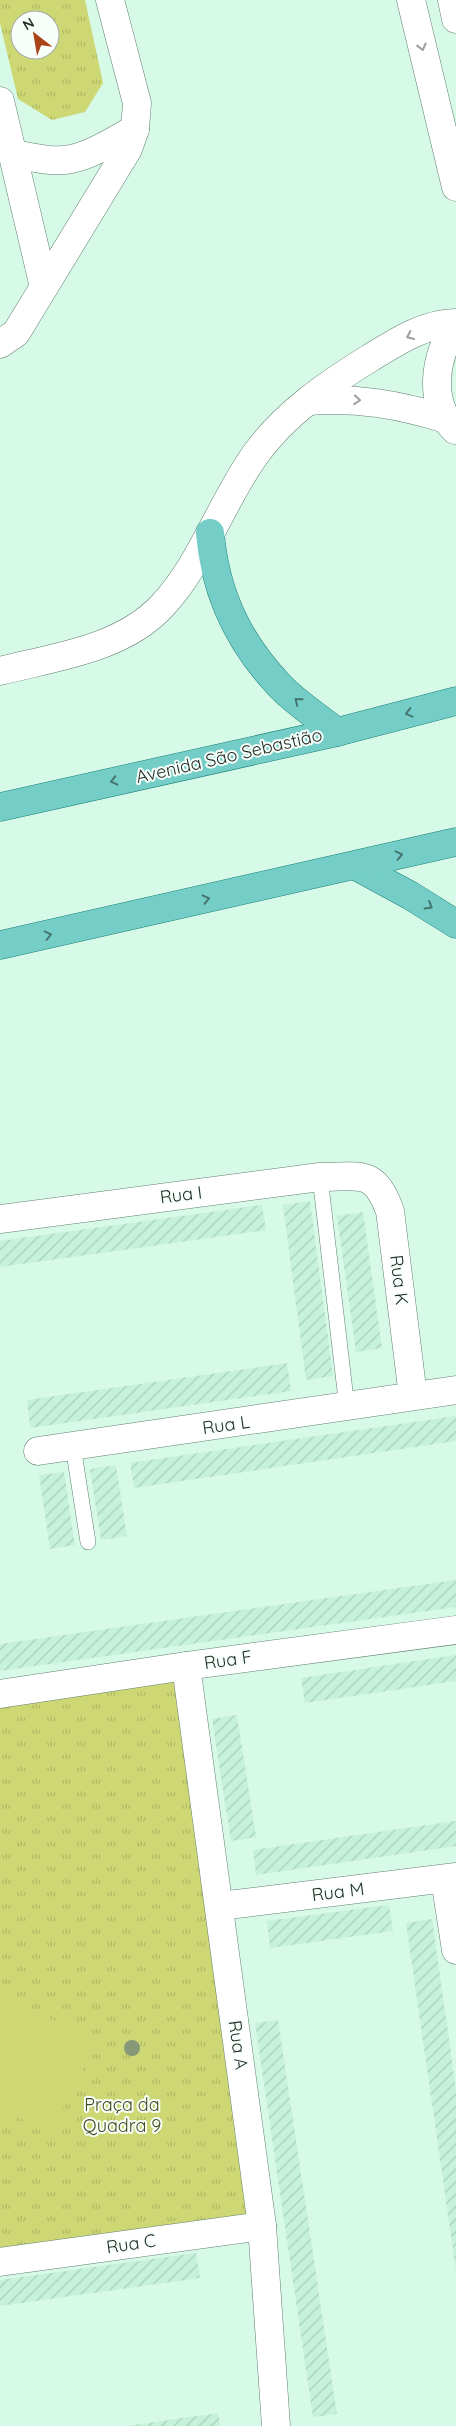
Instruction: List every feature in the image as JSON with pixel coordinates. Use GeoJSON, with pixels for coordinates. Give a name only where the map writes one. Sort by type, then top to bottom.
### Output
{"type":"FeatureCollection","features":[{"type":"Feature","properties":{"kind":"main road"},"geometry":{"type":"LineString","coordinates":[[210,533],[217,580],[227,609],[254,656],[281,688],[337,732]]}},
{"type":"Feature","properties":{"kind":"main road","name":"Avenida São Sebastião"},"geometry":{"type":"LineString","coordinates":[[0,807],[337,732],[456,701]]}},
{"type":"Feature","properties":{"kind":"main road"},"geometry":{"type":"LineString","coordinates":[[0,946],[456,842]]}},
{"type":"Feature","properties":{"kind":"main road"},"geometry":{"type":"LineString","coordinates":[[356,866],[412,896],[456,924]]}},
{"type":"Feature","properties":{"kind":"street"},"geometry":{"type":"LineString","coordinates":[[0,344],[16,333],[128,149],[135,129],[137,103],[110,0]]}},
{"type":"Feature","properties":{"kind":"street"},"geometry":{"type":"LineString","coordinates":[[411,0],[456,188]]}},
{"type":"Feature","properties":{"kind":"street"},"geometry":{"type":"LineString","coordinates":[[452,0],[456,19]]}},
{"type":"Feature","properties":{"kind":"street"},"geometry":{"type":"LineString","coordinates":[[0,101],[44,287]]}},
{"type":"Feature","properties":{"kind":"street"},"geometry":{"type":"LineString","coordinates":[[13,154],[48,160],[70,159],[92,152],[135,129]]}},
{"type":"Feature","properties":{"kind":"street"},"geometry":{"type":"LineString","coordinates":[[0,671],[108,642],[138,626],[162,606],[177,587],[255,454],[272,433],[308,401],[345,374],[408,336],[437,325],[456,324]]}},
{"type":"Feature","properties":{"kind":"street"},"geometry":{"type":"LineString","coordinates":[[451,425],[439,399],[437,375],[440,357],[446,340],[456,324]]}},
{"type":"Feature","properties":{"kind":"street"},"geometry":{"type":"LineString","coordinates":[[308,401],[351,399],[380,402],[451,425]]}},
{"type":"Feature","properties":{"kind":"street","name":"Rua I"},"geometry":{"type":"LineString","coordinates":[[0,1219],[320,1177],[362,1177]]}},
{"type":"Feature","properties":{"kind":"street","name":"Rua K"},"geometry":{"type":"LineString","coordinates":[[362,1177],[372,1181],[382,1190],[390,1211],[413,1396]]}},
{"type":"Feature","properties":{"kind":"street","name":"Rua L"},"geometry":{"type":"LineString","coordinates":[[38,1451],[347,1408],[456,1390]]}},
{"type":"Feature","properties":{"kind":"street","name":"Rua F"},"geometry":{"type":"LineString","coordinates":[[0,1694],[186,1666],[456,1630]]}},
{"type":"Feature","properties":{"kind":"street","name":"Rua A"},"geometry":{"type":"LineString","coordinates":[[186,1666],[262,2226],[276,2426]]}},
{"type":"Feature","properties":{"kind":"street"},"geometry":{"type":"LineString","coordinates":[[450,1878],[456,1950]]}},
{"type":"Feature","properties":{"kind":"street","name":"Rua M"},"geometry":{"type":"LineString","coordinates":[[220,1906],[450,1878]]}},
{"type":"Feature","properties":{"kind":"street","name":"Rua C"},"geometry":{"type":"LineString","coordinates":[[0,2262],[262,2226]]}},
{"type":"Feature","properties":{"kind":"lane"},"geometry":{"type":"LineString","coordinates":[[320,1177],[347,1408]]}},
{"type":"Feature","properties":{"kind":"lane"},"geometry":{"type":"LineString","coordinates":[[73,1446],[88,1542]]}},
{"type":"Feature","properties":{"kind":"shaded area"},"geometry":{"type":"Polygon","coordinates":[[[310,1201],[333,1376],[306,1380],[283,1205],[310,1201]]]}},
{"type":"Feature","properties":{"kind":"shaded area"},"geometry":{"type":"Polygon","coordinates":[[[262,1205],[266,1230],[0,1267],[0,1241],[262,1205]]]}},
{"type":"Feature","properties":{"kind":"shaded area"},"geometry":{"type":"Polygon","coordinates":[[[363,1212],[382,1348],[356,1352],[337,1216],[363,1212]]]}},
{"type":"Feature","properties":{"kind":"shaded area"},"geometry":{"type":"Polygon","coordinates":[[[287,1363],[291,1391],[30,1428],[27,1400],[287,1363]]]}},
{"type":"Feature","properties":{"kind":"shaded area"},"geometry":{"type":"Polygon","coordinates":[[[456,1416],[456,1441],[134,1488],[130,1463],[456,1416]]]}},
{"type":"Feature","properties":{"kind":"shaded area"},"geometry":{"type":"Polygon","coordinates":[[[116,1465],[127,1536],[101,1540],[90,1469],[116,1465]]]}},
{"type":"Feature","properties":{"kind":"shaded area"},"geometry":{"type":"Polygon","coordinates":[[[64,1472],[75,1545],[50,1549],[39,1475],[64,1472]]]}},
{"type":"Feature","properties":{"kind":"shaded area"},"geometry":{"type":"Polygon","coordinates":[[[456,1580],[456,1607],[0,1671],[0,1644],[456,1580]]]}},
{"type":"Feature","properties":{"kind":"shaded area"},"geometry":{"type":"Polygon","coordinates":[[[456,1655],[456,1681],[305,1703],[301,1678],[456,1655]]]}},
{"type":"Feature","properties":{"kind":"shaded area"},"geometry":{"type":"Polygon","coordinates":[[[237,1715],[256,1837],[231,1841],[212,1719],[237,1715]]]}},
{"type":"Feature","properties":{"kind":"shaded area"},"geometry":{"type":"Polygon","coordinates":[[[456,1821],[456,1846],[256,1875],[253,1850],[456,1821]]]}},
{"type":"Feature","properties":{"kind":"shaded area"},"geometry":{"type":"Polygon","coordinates":[[[389,1905],[393,1931],[270,1948],[267,1921],[389,1905]]]}},
{"type":"Feature","properties":{"kind":"shaded area"},"geometry":{"type":"Polygon","coordinates":[[[432,1919],[456,2089],[456,2270],[406,1923],[432,1919]]]}},
{"type":"Feature","properties":{"kind":"shaded area"},"geometry":{"type":"Polygon","coordinates":[[[278,2020],[337,2414],[313,2417],[255,2023],[278,2020]]]}},
{"type":"Feature","properties":{"kind":"shaded area"},"geometry":{"type":"Polygon","coordinates":[[[196,2253],[200,2278],[0,2306],[0,2280],[196,2253]]]}},
{"type":"Feature","properties":{"kind":"shaded area"},"geometry":{"type":"Polygon","coordinates":[[[218,2413],[220,2426],[126,2426],[218,2413]]]}},
{"type":"Feature","properties":{"kind":"green space"},"geometry":{"type":"Polygon","coordinates":[[[0,0],[85,0],[103,83],[85,112],[52,120],[18,99],[0,23],[0,0]]]}},
{"type":"Feature","properties":{"kind":"green space","name":"Praça da Quadra 9"},"geometry":{"type":"Polygon","coordinates":[[[184,1668],[259,2220],[0,2256],[0,1695],[184,1668]]]}},
{"type":"Feature","properties":{"kind":"green space"},"geometry":{"type":"Polygon","coordinates":[[[0,1992],[97,2043],[50,2134],[0,2108],[0,1992]]]}}]}
